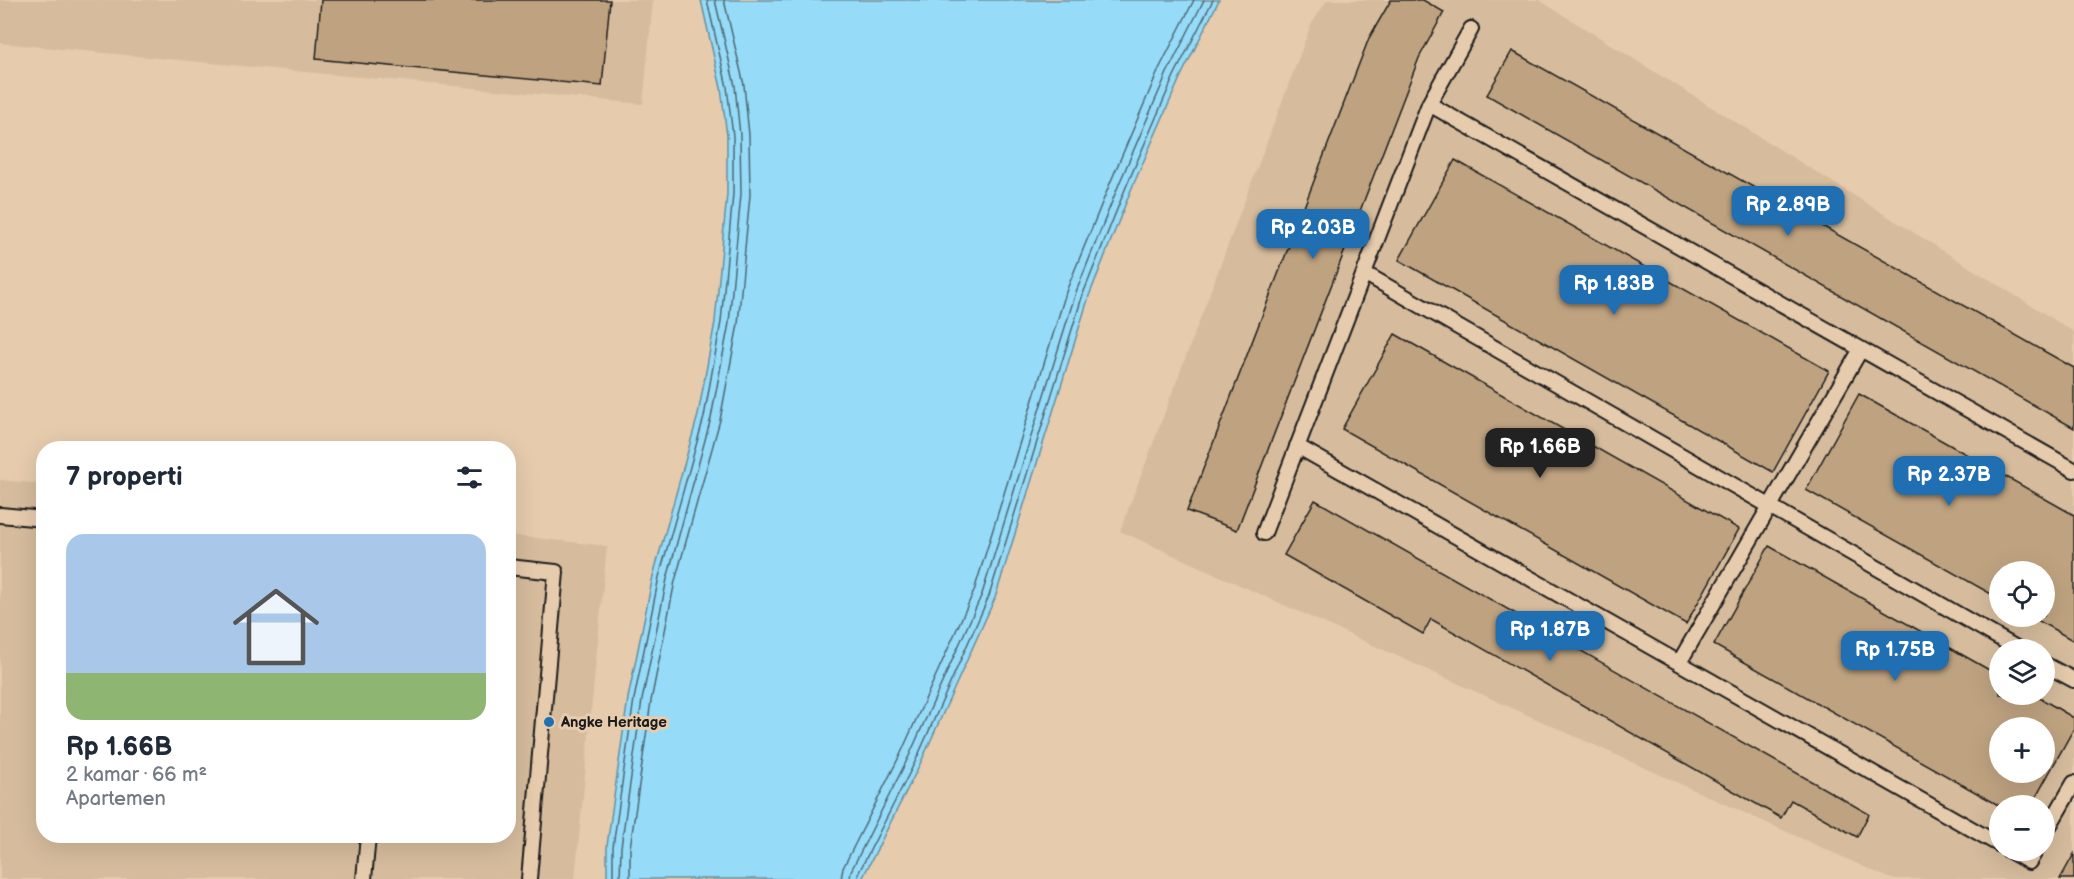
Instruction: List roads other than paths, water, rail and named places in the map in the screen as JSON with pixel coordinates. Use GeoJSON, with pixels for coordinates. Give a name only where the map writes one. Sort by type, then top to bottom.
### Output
{"type":"FeatureCollection","features":[{"type":"Feature","properties":{"kind":"lane"},"geometry":{"type":"LineString","coordinates":[[1264,533],[1429,104],[1471,29]]}},
{"type":"Feature","properties":{"kind":"lane"},"geometry":{"type":"LineString","coordinates":[[1429,104],[2074,470]]}},
{"type":"Feature","properties":{"kind":"lane"},"geometry":{"type":"LineString","coordinates":[[1364,273],[2001,639]]}},
{"type":"Feature","properties":{"kind":"lane"},"geometry":{"type":"LineString","coordinates":[[1679,663],[1861,349]]}},
{"type":"Feature","properties":{"kind":"lane"},"geometry":{"type":"LineString","coordinates":[[1298,446],[1989,839]]}},
{"type":"Feature","properties":{"kind":"lane"},"geometry":{"type":"LineString","coordinates":[[0,515],[36,518]]}},
{"type":"Feature","properties":{"kind":"lane"},"geometry":{"type":"LineString","coordinates":[[516,568],[556,572],[529,879]]}},
{"type":"Feature","properties":{"kind":"lane"},"geometry":{"type":"LineString","coordinates":[[2055,670],[2074,681]]}},
{"type":"Feature","properties":{"kind":"lane"},"geometry":{"type":"LineString","coordinates":[[2055,816],[2074,783]]}},
{"type":"Feature","properties":{"kind":"lane"},"geometry":{"type":"LineString","coordinates":[[364,879],[367,843]]}},
{"type":"Feature","properties":{"kind":"water"},"geometry":{"type":"Polygon","coordinates":[[[701,0],[1219,0],[1180,78],[1131,190],[1089,296],[995,598],[921,762],[862,879],[607,879],[607,846],[628,698],[653,576],[698,415],[715,322],[727,194],[727,136],[721,88],[701,0]]]}},
{"type":"Feature","properties":{"kind":"place","name":"Angke Heritage"},"geometry":{"type":"Point","coordinates":[549,722]}}]}
